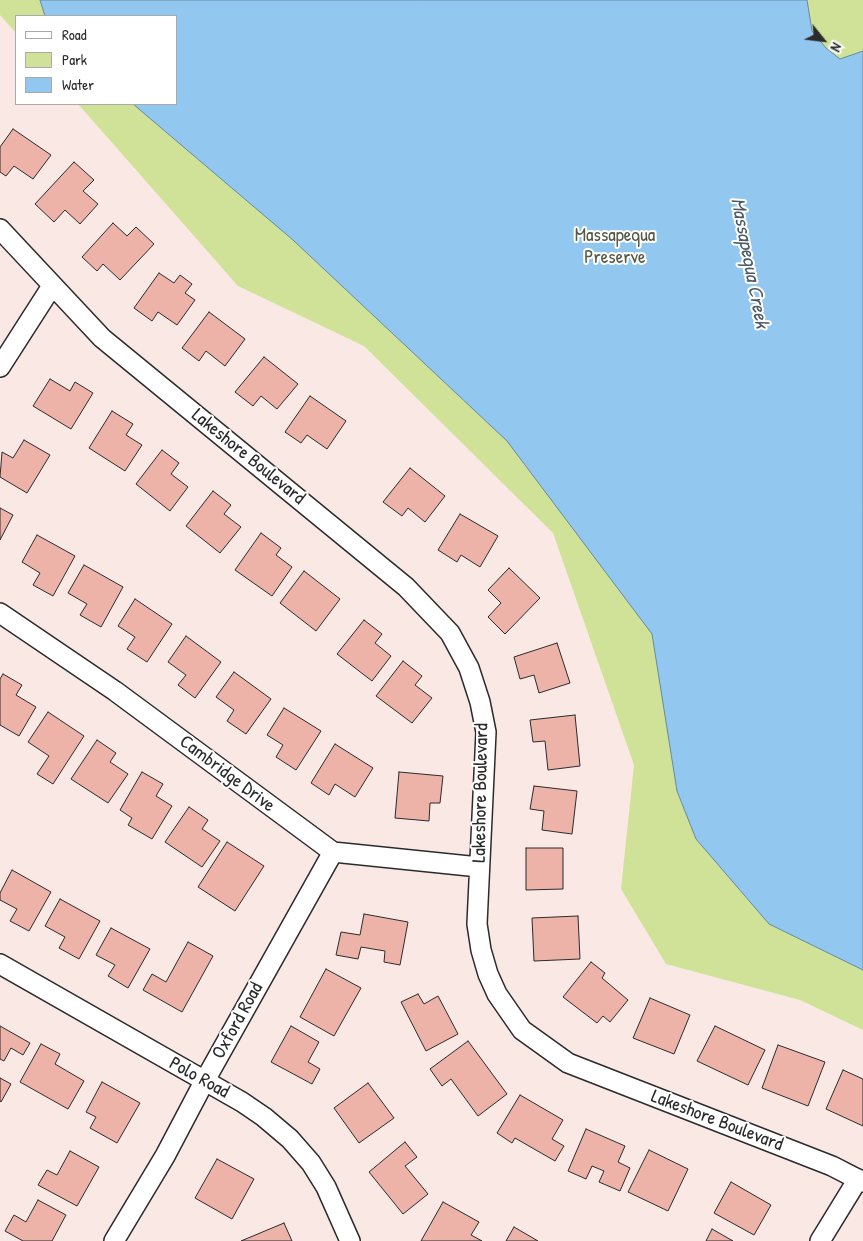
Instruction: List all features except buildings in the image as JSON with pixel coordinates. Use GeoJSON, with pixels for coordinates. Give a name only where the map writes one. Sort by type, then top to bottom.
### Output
{"type":"FeatureCollection","features":[{"type":"Feature","properties":{"kind":"street","name":"Lakeshore Boulevard"},"geometry":{"type":"LineString","coordinates":[[0,229],[102,338],[406,587],[450,633],[469,668],[480,702],[486,732],[477,924],[481,950],[488,974],[507,1011],[522,1030],[568,1063],[832,1166],[860,1180]]}},
{"type":"Feature","properties":{"kind":"street"},"geometry":{"type":"LineString","coordinates":[[0,367],[52,286]]}},
{"type":"Feature","properties":{"kind":"street","name":"Cambridge Drive"},"geometry":{"type":"LineString","coordinates":[[0,613],[115,691],[332,852]]}},
{"type":"Feature","properties":{"kind":"street"},"geometry":{"type":"LineString","coordinates":[[332,852],[480,867]]}},
{"type":"Feature","properties":{"kind":"street","name":"Oxford Road"},"geometry":{"type":"LineString","coordinates":[[114,1241],[165,1156],[332,852]]}},
{"type":"Feature","properties":{"kind":"street","name":"Polo Road"},"geometry":{"type":"LineString","coordinates":[[0,964],[242,1102],[290,1139],[311,1163],[326,1187],[350,1241]]}},
{"type":"Feature","properties":{"kind":"street"},"geometry":{"type":"LineString","coordinates":[[820,1241],[860,1180]]}},
{"type":"Feature","properties":{"kind":"green space","name":"Massapequa Preserve"},"geometry":{"type":"Polygon","coordinates":[[[0,0],[863,0],[863,1030],[800,1000],[666,964],[621,889],[634,765],[553,533],[364,346],[238,286],[79,105],[178,105],[178,15],[15,15],[15,32],[0,15],[0,0]]]}},
{"type":"Feature","properties":{"kind":"water","name":"Massapequa Preserve"},"geometry":{"type":"Polygon","coordinates":[[[40,0],[807,0],[812,31],[826,48],[840,59],[863,51],[863,970],[769,924],[696,839],[677,791],[652,634],[507,441],[293,240],[134,105],[178,105],[178,15],[45,15],[40,0]]]}},
{"type":"Feature","properties":{"kind":"water label","name":"Massapequa Creek"},"geometry":{"type":"Point","coordinates":[749,263]}}]}
